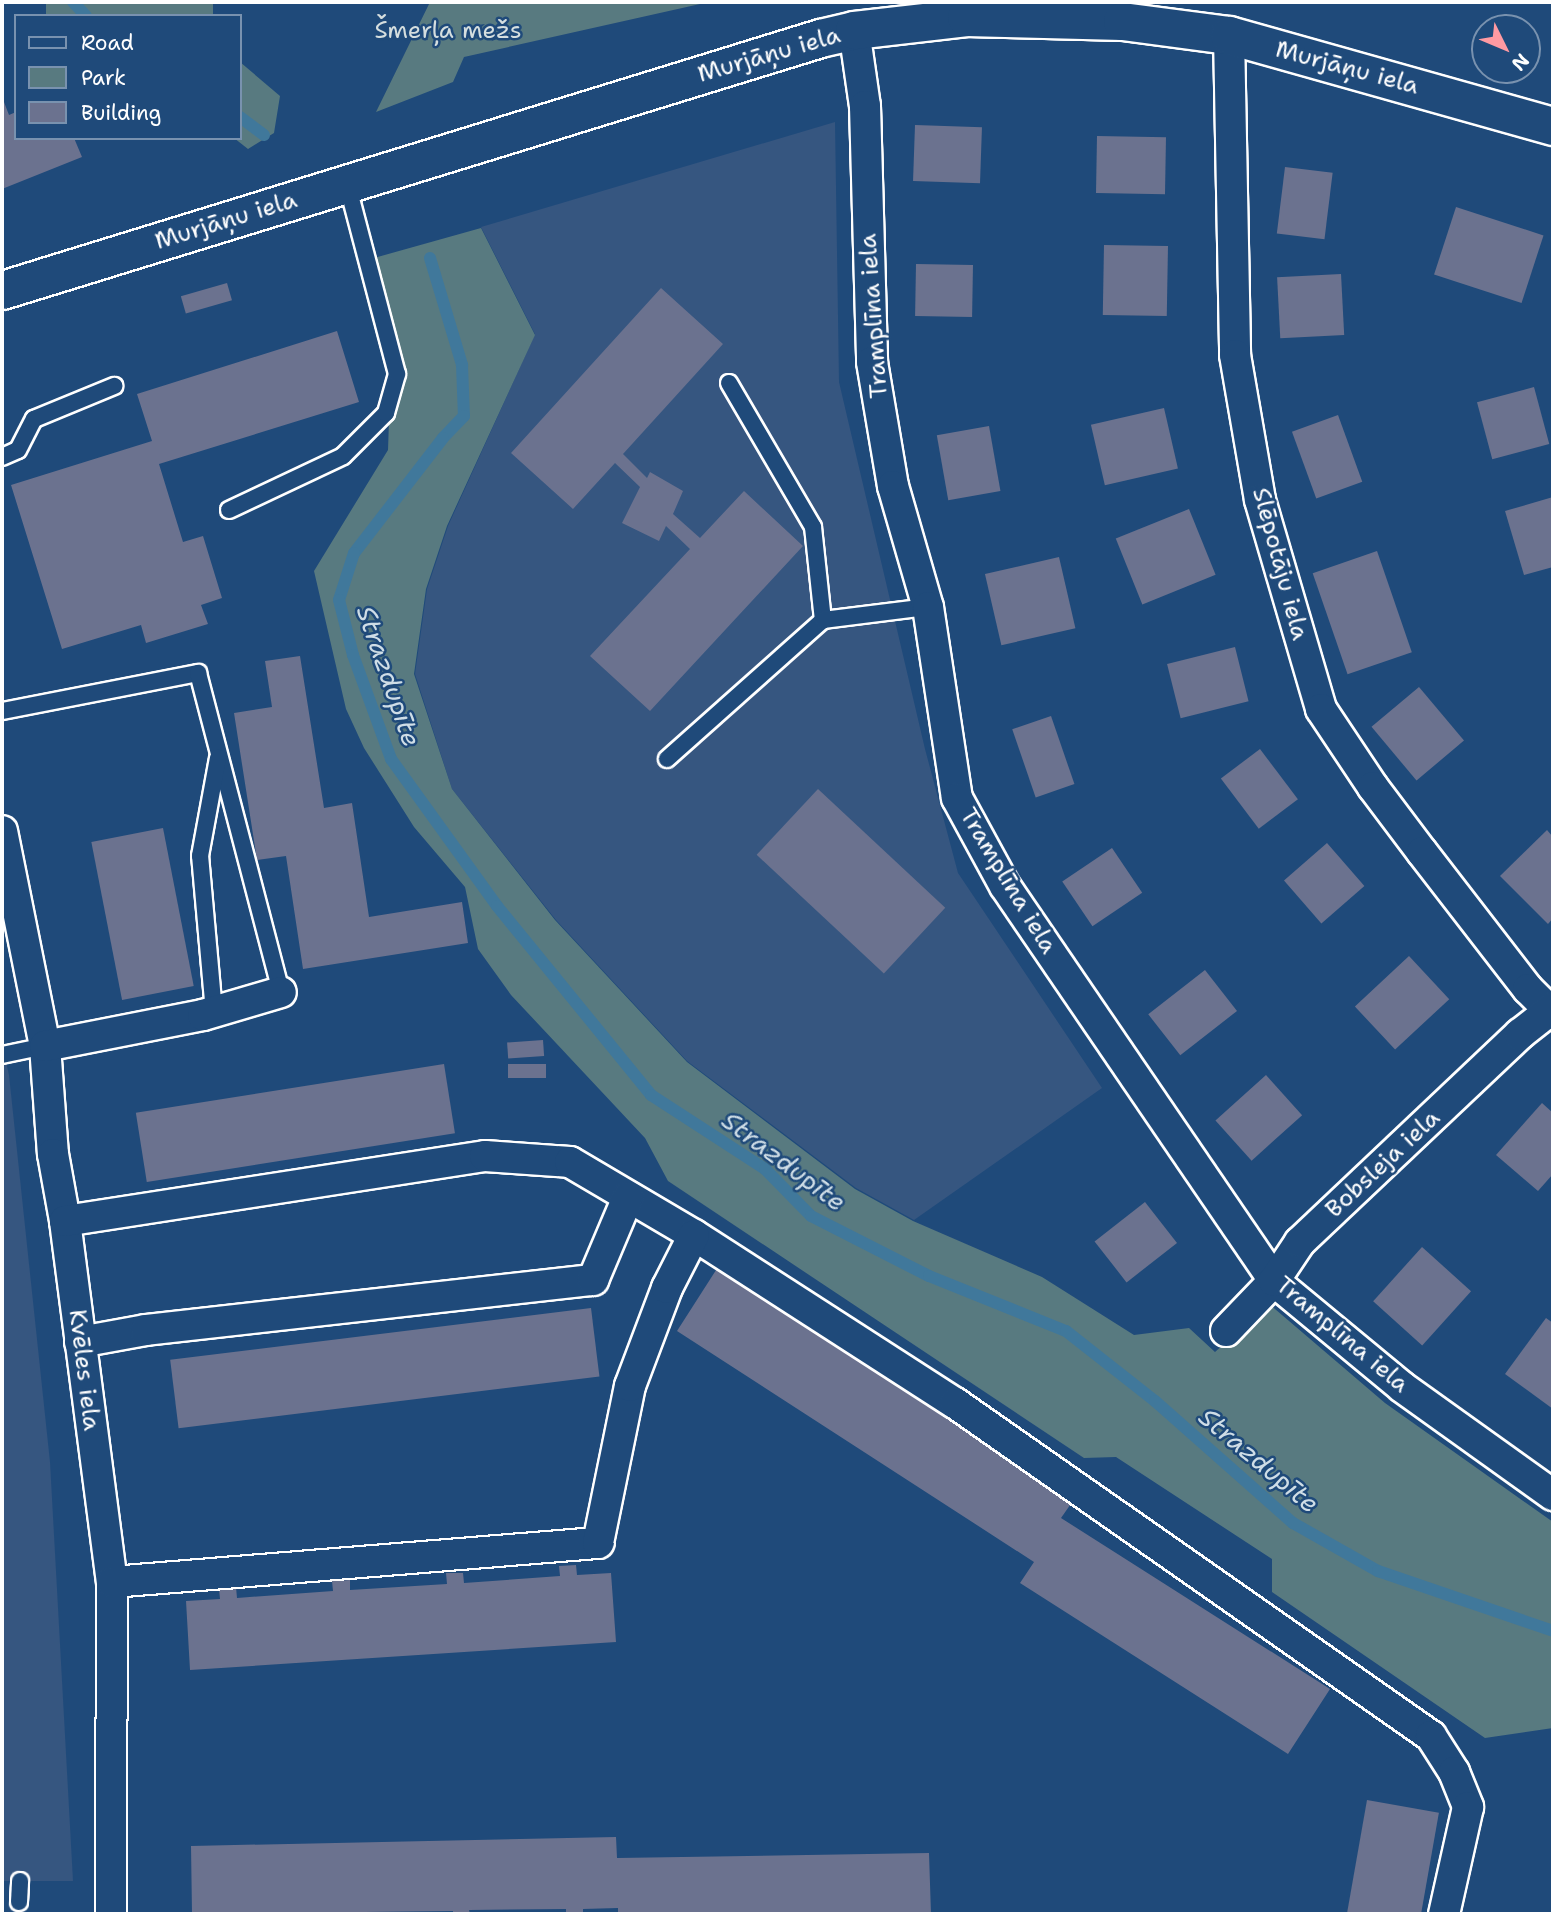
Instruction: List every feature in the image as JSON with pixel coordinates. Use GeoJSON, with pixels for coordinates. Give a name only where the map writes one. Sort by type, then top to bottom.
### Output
{"type":"FeatureCollection","features":[{"type":"Feature","properties":{"kind":"street","name":"Murjāņu iela"},"geometry":{"type":"LineString","coordinates":[[2,290],[820,38],[854,30],[967,17],[1122,21],[1228,35],[1553,126]]}},
{"type":"Feature","properties":{"kind":"street","name":"Tramplīna iela"},"geometry":{"type":"LineString","coordinates":[[854,30],[865,106],[872,362],[893,486],[928,607],[957,798],[1005,887],[1274,1281],[1402,1387],[1553,1495]]}},
{"type":"Feature","properties":{"kind":"street","name":"Slēpotāju iela"},"geometry":{"type":"LineString","coordinates":[[1228,35],[1235,355],[1260,500],[1321,709],[1373,787],[1422,852],[1528,989],[1552,1011]]}},
{"type":"Feature","properties":{"kind":"street","name":"Kvēles iela"},"geometry":{"type":"LineString","coordinates":[[2,831],[45,1046],[53,1154],[65,1222],[112,1582],[111,1914]]}},
{"type":"Feature","properties":{"kind":"street"},"geometry":{"type":"LineString","coordinates":[[45,1046],[214,1012],[281,992]]}},
{"type":"Feature","properties":{"kind":"street","name":"Bobsleja iela"},"geometry":{"type":"LineString","coordinates":[[1226,1331],[1274,1281],[1300,1242],[1520,1034],[1552,1011]]}},
{"type":"Feature","properties":{"kind":"street"},"geometry":{"type":"LineString","coordinates":[[65,1222],[485,1156],[570,1162],[694,1235],[955,1403],[1431,1736],[1454,1772],[1468,1807],[1444,1914]]}},
{"type":"Feature","properties":{"kind":"street"},"geometry":{"type":"LineString","coordinates":[[80,1342],[138,1331],[593,1279],[628,1197]]}},
{"type":"Feature","properties":{"kind":"street"},"geometry":{"type":"LineString","coordinates":[[112,1582],[598,1543],[630,1386],[667,1288],[694,1235]]}},
{"type":"Feature","properties":{"kind":"lane"},"geometry":{"type":"LineString","coordinates":[[229,510],[343,456],[386,413],[397,374],[346,184]]}},
{"type":"Feature","properties":{"kind":"lane"},"geometry":{"type":"LineString","coordinates":[[729,383],[813,527],[823,620]]}},
{"type":"Feature","properties":{"kind":"lane"},"geometry":{"type":"LineString","coordinates":[[2,457],[18,450],[34,419],[114,386]]}},
{"type":"Feature","properties":{"kind":"lane"},"geometry":{"type":"LineString","coordinates":[[667,759],[823,620],[928,607]]}},
{"type":"Feature","properties":{"kind":"lane"},"geometry":{"type":"LineString","coordinates":[[2,711],[198,673],[281,992]]}},
{"type":"Feature","properties":{"kind":"lane"},"geometry":{"type":"LineString","coordinates":[[214,1012],[200,856],[219,752]]}},
{"type":"Feature","properties":{"kind":"lane"},"geometry":{"type":"LineString","coordinates":[[2,1055],[45,1046]]}},
{"type":"Feature","properties":{"kind":"lane"},"geometry":{"type":"LineString","coordinates":[[19,1902],[20,1881]]}},
{"type":"Feature","properties":{"kind":"shaded area"},"geometry":{"type":"Polygon","coordinates":[[[835,122],[839,382],[925,749],[958,873],[1102,1088],[914,1220],[856,1188],[687,1061],[556,920],[452,789],[415,674],[427,589],[448,526],[535,334],[481,227],[835,122]]]}},
{"type":"Feature","properties":{"kind":"shaded area"},"geometry":{"type":"Polygon","coordinates":[[[2,1044],[9,1075],[50,1462],[73,1881],[2,1881],[2,1044]]]}},
{"type":"Feature","properties":{"kind":"green space"},"geometry":{"type":"Polygon","coordinates":[[[46,2],[213,2],[213,14],[46,14],[46,2]]]}},
{"type":"Feature","properties":{"kind":"green space","name":"Šmerļa mežs"},"geometry":{"type":"Polygon","coordinates":[[[430,2],[709,2],[464,57],[453,82],[376,112],[430,2]]]}},
{"type":"Feature","properties":{"kind":"green space"},"geometry":{"type":"Polygon","coordinates":[[[242,64],[280,96],[274,133],[248,149],[237,140],[242,140],[242,64]]]}},
{"type":"Feature","properties":{"kind":"green space"},"geometry":{"type":"Polygon","coordinates":[[[481,228],[535,335],[447,526],[426,589],[414,674],[452,789],[555,920],[687,1062],[855,1189],[913,1221],[1042,1277],[1134,1335],[1189,1328],[1215,1352],[1269,1304],[1385,1403],[1553,1522],[1553,1728],[1485,1738],[1272,1592],[1272,1559],[1116,1457],[1084,1458],[668,1181],[645,1138],[511,995],[478,949],[465,887],[414,827],[364,748],[346,709],[314,571],[388,450],[391,361],[374,258],[481,228]]]}},
{"type":"Feature","properties":{"kind":"building"},"geometry":{"type":"Polygon","coordinates":[[[4,102],[9,115],[14,113],[14,140],[75,140],[82,157],[2,189],[4,102]]]}},
{"type":"Feature","properties":{"kind":"building"},"geometry":{"type":"Polygon","coordinates":[[[915,125],[982,127],[980,183],[913,181],[915,125]]]}},
{"type":"Feature","properties":{"kind":"building"},"geometry":{"type":"Polygon","coordinates":[[[1097,136],[1166,137],[1165,194],[1096,193],[1097,136]]]}},
{"type":"Feature","properties":{"kind":"building"},"geometry":{"type":"Polygon","coordinates":[[[1285,167],[1333,173],[1324,239],[1277,234],[1285,167]]]}},
{"type":"Feature","properties":{"kind":"building"},"geometry":{"type":"Polygon","coordinates":[[[1456,207],[1543,235],[1522,303],[1434,275],[1456,207]]]}},
{"type":"Feature","properties":{"kind":"building"},"geometry":{"type":"Polygon","coordinates":[[[1104,245],[1168,246],[1167,316],[1103,315],[1104,245]]]}},
{"type":"Feature","properties":{"kind":"building"},"geometry":{"type":"Polygon","coordinates":[[[916,264],[973,265],[972,317],[915,316],[916,264]]]}},
{"type":"Feature","properties":{"kind":"building"},"geometry":{"type":"Polygon","coordinates":[[[1341,274],[1344,335],[1280,338],[1277,277],[1341,274]]]}},
{"type":"Feature","properties":{"kind":"building"},"geometry":{"type":"Polygon","coordinates":[[[227,283],[232,300],[186,314],[181,296],[227,283]]]}},
{"type":"Feature","properties":{"kind":"building"},"geometry":{"type":"Polygon","coordinates":[[[661,288],[723,344],[623,454],[647,478],[650,472],[683,491],[673,514],[700,538],[744,491],[803,546],[650,711],[590,656],[690,549],[666,526],[659,541],[622,523],[640,487],[615,463],[573,509],[511,453],[661,288]]]}},
{"type":"Feature","properties":{"kind":"building"},"geometry":{"type":"Polygon","coordinates":[[[337,331],[359,402],[159,464],[183,542],[203,536],[222,598],[201,605],[208,624],[146,643],[141,625],[62,649],[11,485],[152,441],[137,394],[337,331]]]}},
{"type":"Feature","properties":{"kind":"building"},"geometry":{"type":"Polygon","coordinates":[[[1534,387],[1549,444],[1492,459],[1477,402],[1534,387]]]}},
{"type":"Feature","properties":{"kind":"building"},"geometry":{"type":"Polygon","coordinates":[[[1164,408],[1178,468],[1105,485],[1091,425],[1164,408]]]}},
{"type":"Feature","properties":{"kind":"building"},"geometry":{"type":"Polygon","coordinates":[[[1338,415],[1362,482],[1316,498],[1292,432],[1338,415]]]}},
{"type":"Feature","properties":{"kind":"building"},"geometry":{"type":"Polygon","coordinates":[[[989,426],[1000,491],[948,500],[937,435],[989,426]]]}},
{"type":"Feature","properties":{"kind":"building"},"geometry":{"type":"Polygon","coordinates":[[[1553,497],[1553,567],[1524,575],[1505,511],[1553,497]]]}},
{"type":"Feature","properties":{"kind":"building"},"geometry":{"type":"Polygon","coordinates":[[[1189,509],[1216,575],[1142,604],[1116,539],[1189,509]]]}},
{"type":"Feature","properties":{"kind":"building"},"geometry":{"type":"Polygon","coordinates":[[[1377,551],[1412,652],[1348,674],[1313,573],[1377,551]]]}},
{"type":"Feature","properties":{"kind":"building"},"geometry":{"type":"Polygon","coordinates":[[[1059,557],[1075,628],[1001,645],[985,574],[1059,557]]]}},
{"type":"Feature","properties":{"kind":"building"},"geometry":{"type":"Polygon","coordinates":[[[1235,647],[1249,701],[1181,718],[1167,664],[1235,647]]]}},
{"type":"Feature","properties":{"kind":"building"},"geometry":{"type":"Polygon","coordinates":[[[300,656],[324,808],[352,803],[369,917],[462,902],[468,943],[303,969],[286,856],[257,860],[234,713],[272,707],[265,661],[300,656]]]}},
{"type":"Feature","properties":{"kind":"building"},"geometry":{"type":"Polygon","coordinates":[[[1419,687],[1464,741],[1417,780],[1372,727],[1419,687]]]}},
{"type":"Feature","properties":{"kind":"building"},"geometry":{"type":"Polygon","coordinates":[[[1051,716],[1074,784],[1036,797],[1012,729],[1051,716]]]}},
{"type":"Feature","properties":{"kind":"building"},"geometry":{"type":"Polygon","coordinates":[[[1260,749],[1298,799],[1259,829],[1221,778],[1260,749]]]}},
{"type":"Feature","properties":{"kind":"building"},"geometry":{"type":"Polygon","coordinates":[[[818,789],[945,908],[884,973],[757,855],[818,789]]]}},
{"type":"Feature","properties":{"kind":"building"},"geometry":{"type":"Polygon","coordinates":[[[163,828],[194,986],[122,1000],[91,842],[163,828]]]}},
{"type":"Feature","properties":{"kind":"building"},"geometry":{"type":"Polygon","coordinates":[[[1547,830],[1553,837],[1553,918],[1548,924],[1500,876],[1547,830]]]}},
{"type":"Feature","properties":{"kind":"building"},"geometry":{"type":"Polygon","coordinates":[[[1327,843],[1364,886],[1321,923],[1284,880],[1327,843]]]}},
{"type":"Feature","properties":{"kind":"building"},"geometry":{"type":"Polygon","coordinates":[[[1112,848],[1142,893],[1092,926],[1062,882],[1112,848]]]}},
{"type":"Feature","properties":{"kind":"building"},"geometry":{"type":"Polygon","coordinates":[[[1409,956],[1449,999],[1395,1050],[1355,1006],[1409,956]]]}},
{"type":"Feature","properties":{"kind":"building"},"geometry":{"type":"Polygon","coordinates":[[[1205,970],[1237,1011],[1180,1055],[1148,1014],[1205,970]]]}},
{"type":"Feature","properties":{"kind":"building"},"geometry":{"type":"Polygon","coordinates":[[[543,1040],[544,1056],[508,1058],[507,1043],[543,1040]]]}},
{"type":"Feature","properties":{"kind":"building"},"geometry":{"type":"Polygon","coordinates":[[[444,1064],[455,1133],[147,1182],[136,1113],[444,1064]]]}},
{"type":"Feature","properties":{"kind":"building"},"geometry":{"type":"Polygon","coordinates":[[[508,1064],[546,1064],[546,1078],[508,1078],[508,1064]]]}},
{"type":"Feature","properties":{"kind":"building"},"geometry":{"type":"Polygon","coordinates":[[[1266,1075],[1302,1115],[1252,1161],[1215,1121],[1266,1075]]]}},
{"type":"Feature","properties":{"kind":"building"},"geometry":{"type":"Polygon","coordinates":[[[1542,1103],[1553,1113],[1553,1174],[1538,1191],[1496,1155],[1542,1103]]]}},
{"type":"Feature","properties":{"kind":"building"},"geometry":{"type":"Polygon","coordinates":[[[1145,1202],[1177,1243],[1127,1282],[1095,1241],[1145,1202]]]}},
{"type":"Feature","properties":{"kind":"building"},"geometry":{"type":"Polygon","coordinates":[[[1422,1247],[1471,1291],[1422,1345],[1373,1301],[1422,1247]]]}},
{"type":"Feature","properties":{"kind":"building"},"geometry":{"type":"Polygon","coordinates":[[[718,1267],[1075,1498],[1061,1518],[1330,1689],[1288,1754],[1020,1583],[1034,1562],[677,1331],[718,1267]]]}},
{"type":"Feature","properties":{"kind":"building"},"geometry":{"type":"Polygon","coordinates":[[[591,1308],[599,1376],[179,1428],[170,1360],[591,1308]]]}},
{"type":"Feature","properties":{"kind":"building"},"geometry":{"type":"Polygon","coordinates":[[[1546,1318],[1553,1323],[1553,1409],[1505,1374],[1546,1318]]]}},
{"type":"Feature","properties":{"kind":"building"},"geometry":{"type":"Polygon","coordinates":[[[576,1565],[577,1575],[611,1573],[616,1642],[190,1670],[186,1601],[220,1599],[219,1589],[236,1587],[237,1598],[333,1591],[332,1581],[350,1580],[350,1590],[447,1584],[446,1573],[463,1573],[464,1583],[560,1576],[559,1566],[576,1565]]]}},
{"type":"Feature","properties":{"kind":"building"},"geometry":{"type":"Polygon","coordinates":[[[1367,1800],[1439,1813],[1421,1914],[1347,1914],[1367,1800]]]}},
{"type":"Feature","properties":{"kind":"building"},"geometry":{"type":"Polygon","coordinates":[[[616,1837],[617,1858],[929,1853],[931,1914],[618,1914],[618,1908],[583,1909],[583,1914],[566,1914],[566,1909],[469,1910],[470,1914],[453,1914],[453,1911],[192,1914],[191,1846],[616,1837]]]}},
{"type":"Feature","properties":{"kind":"waterway","name":"Strazdupīte"},"geometry":{"type":"LineString","coordinates":[[73,2],[84,14]]}},
{"type":"Feature","properties":{"kind":"waterway","name":"Strazdupīte"},"geometry":{"type":"LineString","coordinates":[[242,118],[264,135]]}},
{"type":"Feature","properties":{"kind":"waterway","name":"Strazdupīte"},"geometry":{"type":"LineString","coordinates":[[430,258],[462,365],[464,416],[443,438],[354,553],[339,600],[353,655],[391,759],[497,906],[651,1095],[765,1169],[811,1216],[929,1276],[1066,1331],[1155,1401],[1293,1523],[1378,1571],[1553,1631]]}}]}
